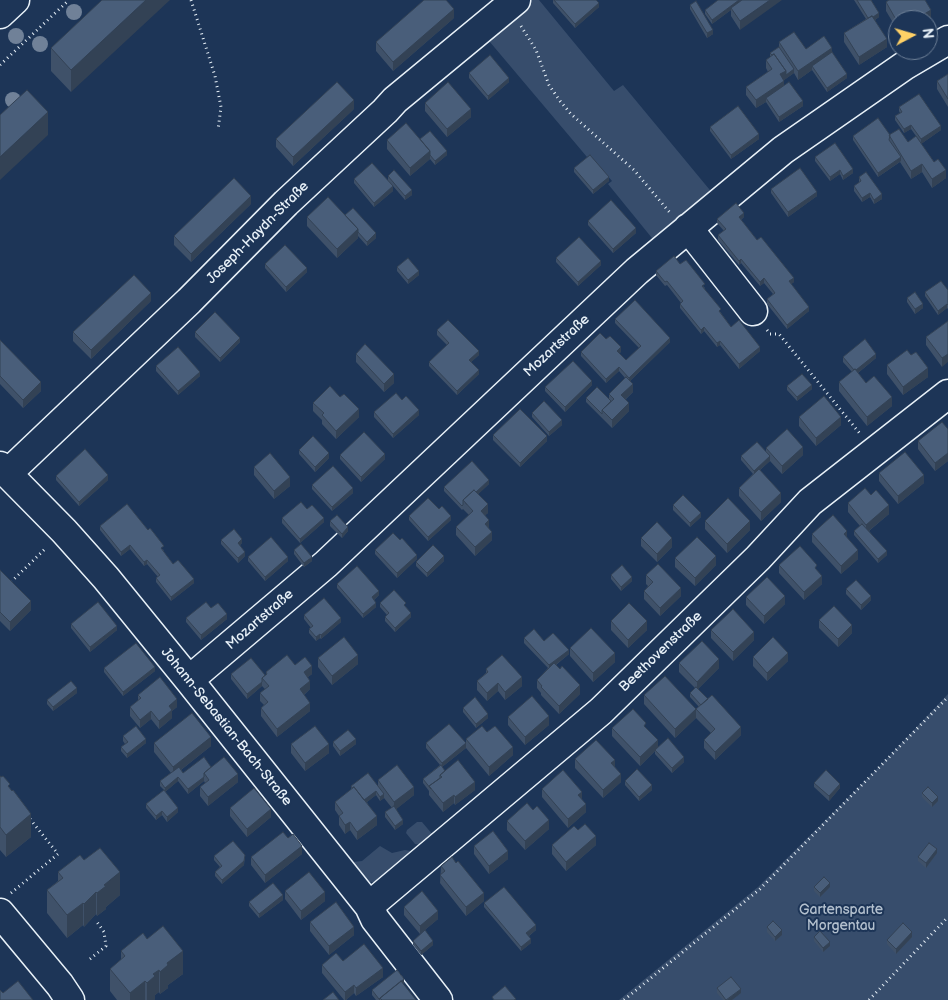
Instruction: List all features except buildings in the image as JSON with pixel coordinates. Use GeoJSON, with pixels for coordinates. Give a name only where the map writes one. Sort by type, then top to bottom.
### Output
{"type":"FeatureCollection","features":[{"type":"Feature","properties":{"kind":"street"},"geometry":{"type":"LineString","coordinates":[[0,14],[15,0]]}},
{"type":"Feature","properties":{"kind":"street","name":"Joseph-Haydn-Straße"},"geometry":{"type":"LineString","coordinates":[[4,470],[189,301],[286,203],[372,124],[395,100],[512,4]]}},
{"type":"Feature","properties":{"kind":"street","name":"Mozartstraße"},"geometry":{"type":"LineString","coordinates":[[189,680],[326,564],[637,271],[783,150],[904,66],[948,40]]}},
{"type":"Feature","properties":{"kind":"street"},"geometry":{"type":"LineString","coordinates":[[687,230],[753,311]]}},
{"type":"Feature","properties":{"kind":"street","name":"Beethovenstraße"},"geometry":{"type":"LineString","coordinates":[[369,906],[601,710],[758,558],[810,502],[948,394]]}},
{"type":"Feature","properties":{"kind":"street","name":"Johann-Sebastian-Bach-Straße"},"geometry":{"type":"LineString","coordinates":[[4,470],[64,531],[106,578],[369,906],[375,919],[438,1000]]}},
{"type":"Feature","properties":{"kind":"street"},"geometry":{"type":"LineString","coordinates":[[4,905],[70,1000]]}},
{"type":"Feature","properties":{"kind":"path"},"geometry":{"type":"LineString","coordinates":[[0,65],[69,0]]}},
{"type":"Feature","properties":{"kind":"path"},"geometry":{"type":"LineString","coordinates":[[191,0],[215,76],[221,107],[218,130]]}},
{"type":"Feature","properties":{"kind":"path"},"geometry":{"type":"LineString","coordinates":[[512,4],[536,50],[549,85],[560,101],[571,114],[634,170],[687,230]]}},
{"type":"Feature","properties":{"kind":"path"},"geometry":{"type":"LineString","coordinates":[[753,311],[770,334],[779,334],[874,452]]}},
{"type":"Feature","properties":{"kind":"path"},"geometry":{"type":"LineString","coordinates":[[11,582],[64,531]]}},
{"type":"Feature","properties":{"kind":"path"},"geometry":{"type":"LineString","coordinates":[[624,1000],[760,889],[948,697]]}},
{"type":"Feature","properties":{"kind":"path"},"geometry":{"type":"LineString","coordinates":[[4,905],[58,854],[29,818]]}},
{"type":"Feature","properties":{"kind":"path"},"geometry":{"type":"LineString","coordinates":[[869,1000],[948,917]]}},
{"type":"Feature","properties":{"kind":"path"},"geometry":{"type":"LineString","coordinates":[[90,959],[106,946],[104,932],[97,922]]}},
{"type":"Feature","properties":{"kind":"green space"},"geometry":{"type":"Polygon","coordinates":[[[526,0],[539,0],[614,91],[623,85],[714,195],[656,243],[608,184],[612,181],[590,155],[587,157],[484,35],[526,0]]]}},
{"type":"Feature","properties":{"kind":"green space","name":"Gartensparte Morgentau"},"geometry":{"type":"Polygon","coordinates":[[[948,694],[948,1000],[619,1000],[758,887],[876,770],[948,694]]]}},
{"type":"Feature","properties":{"kind":"green space"},"geometry":{"type":"Polygon","coordinates":[[[417,822],[422,822],[438,841],[430,846],[415,844],[406,833],[417,822]]]}},
{"type":"Feature","properties":{"kind":"green space"},"geometry":{"type":"Polygon","coordinates":[[[380,846],[392,853],[405,850],[421,853],[382,883],[363,881],[351,864],[362,861],[380,846]]]}}]}
